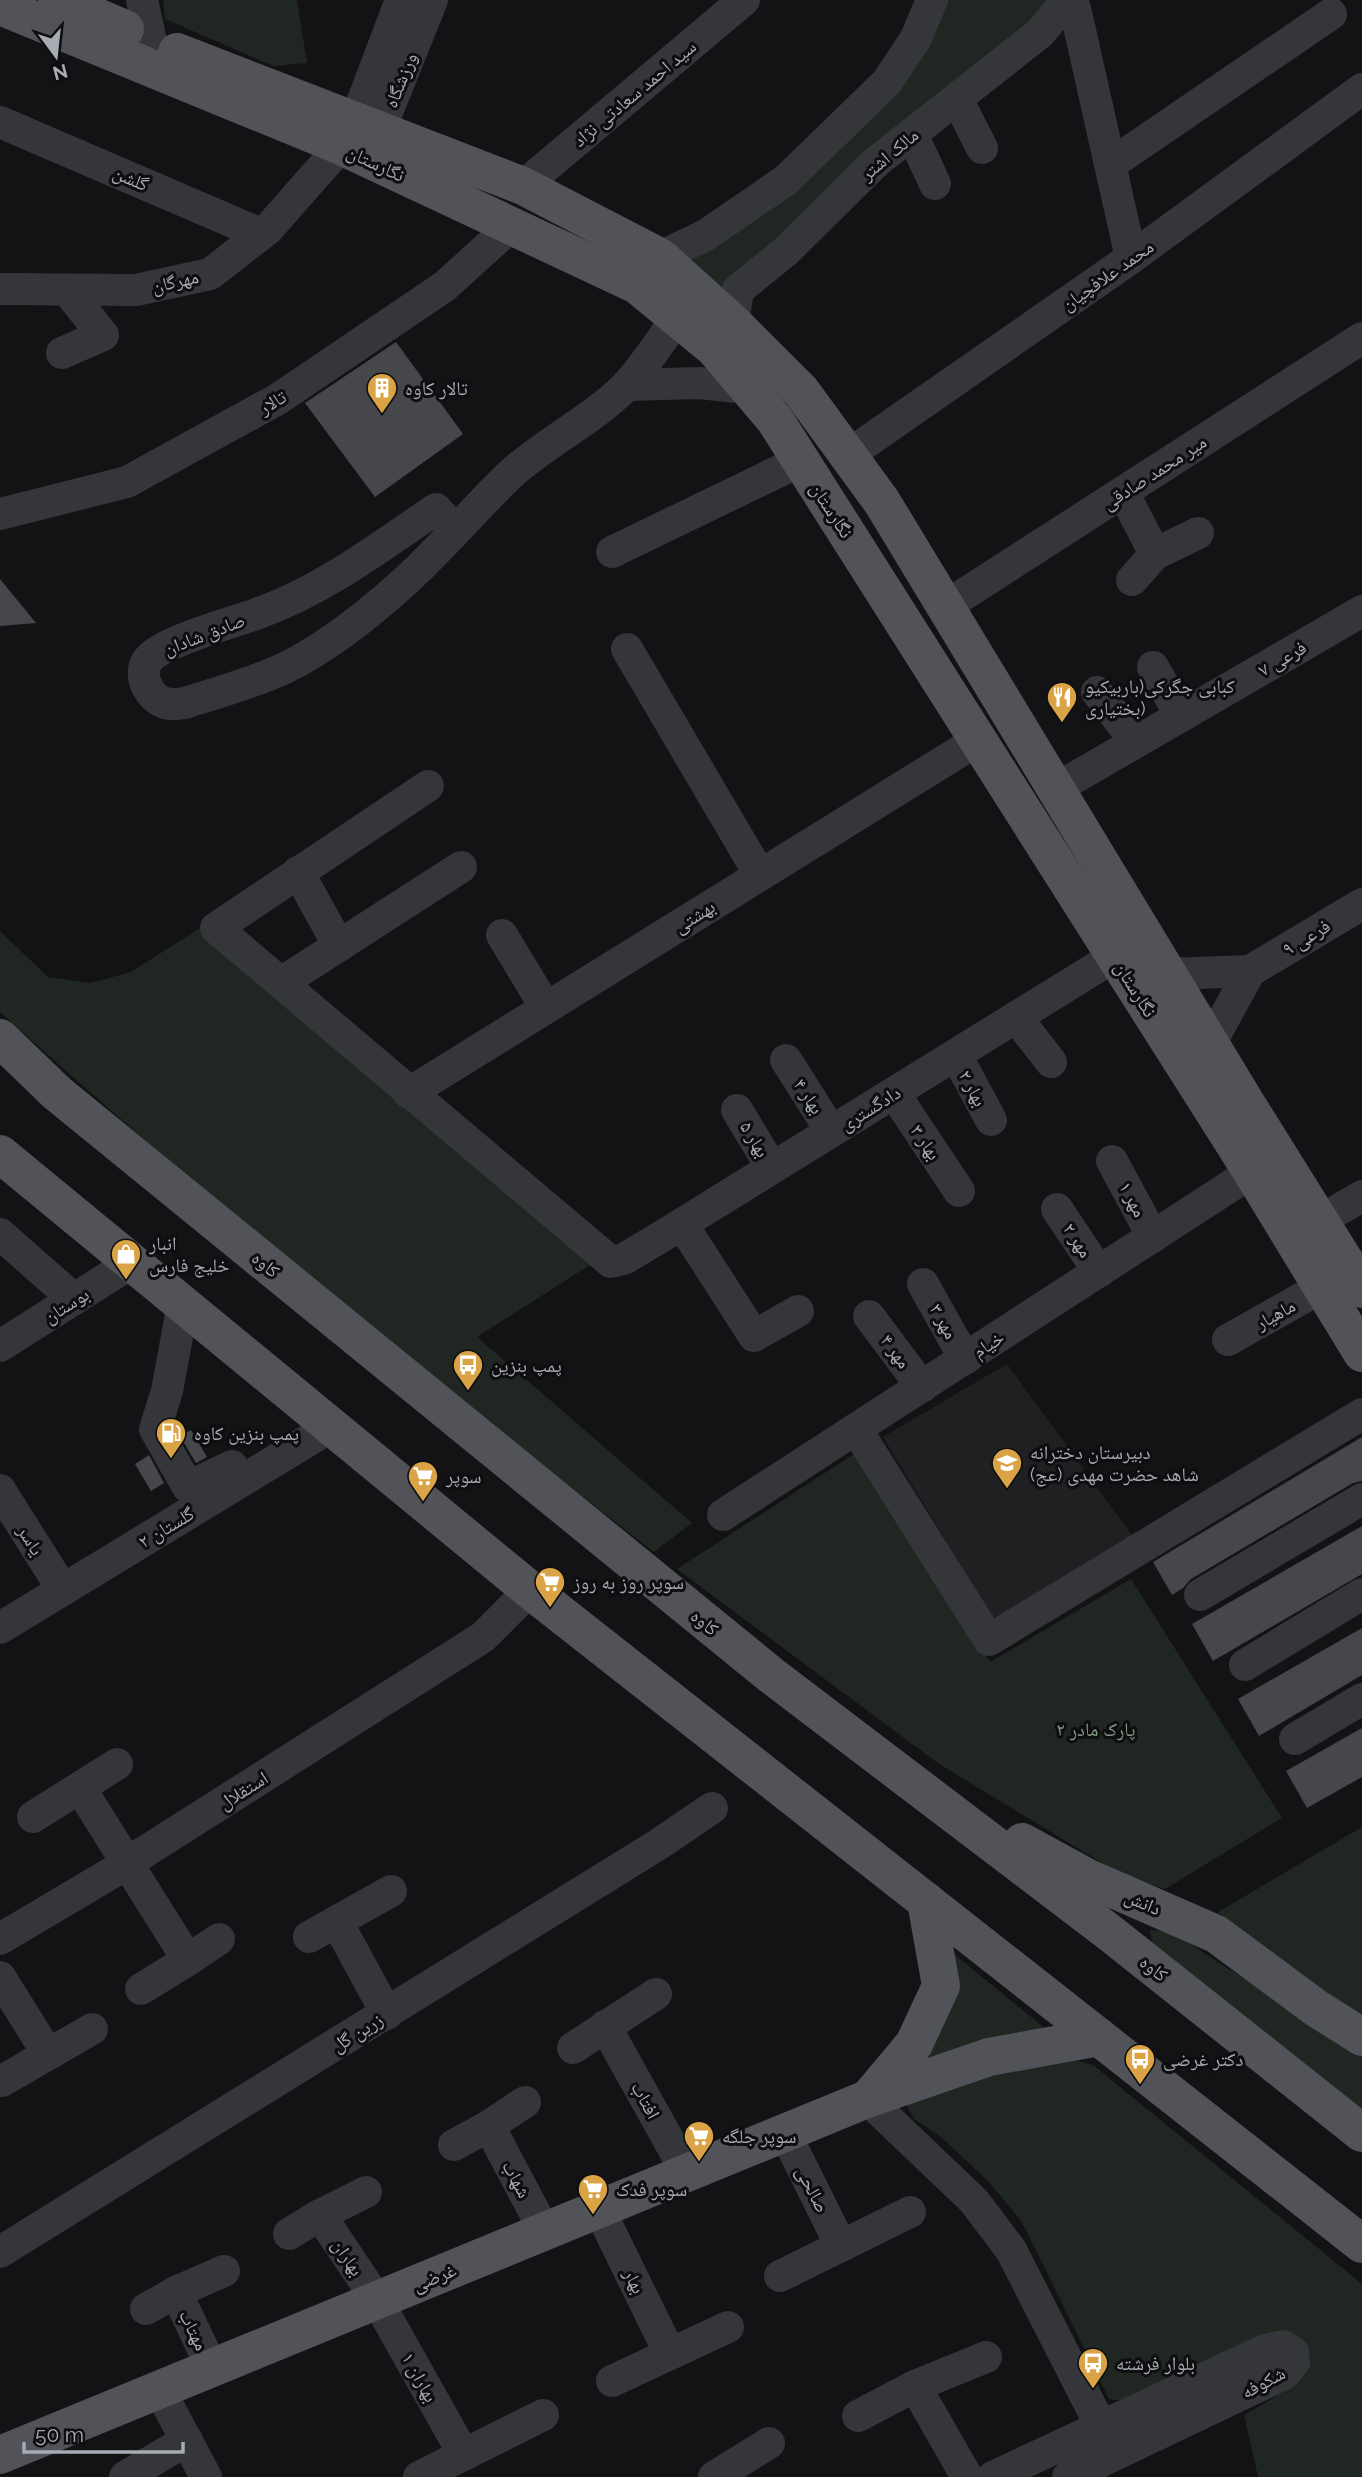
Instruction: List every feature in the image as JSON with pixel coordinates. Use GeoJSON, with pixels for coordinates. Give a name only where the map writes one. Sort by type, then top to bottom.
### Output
{"type":"FeatureCollection","features":[{"type":"Feature","properties":{"kind":"main road","name":"نگارستان"},"geometry":{"type":"LineString","coordinates":[[57,0],[96,9],[151,41],[361,139],[510,226],[637,285],[714,348],[775,420],[1252,1172],[1346,1284]]}},
{"type":"Feature","properties":{"kind":"main road","name":"نگارستان"},"geometry":{"type":"LineString","coordinates":[[0,6],[361,139],[523,186],[660,257],[733,323],[801,391],[882,502],[1319,1221],[1346,1284],[1358,1333]]}},
{"type":"Feature","properties":{"kind":"main road"},"geometry":{"type":"LineString","coordinates":[[858,551],[899,530]]}},
{"type":"Feature","properties":{"kind":"main road","name":"کاوه"},"geometry":{"type":"LineString","coordinates":[[0,1038],[57,1093],[771,1675],[1110,1933],[1362,2133]]}},
{"type":"Feature","properties":{"kind":"main road"},"geometry":{"type":"LineString","coordinates":[[0,1154],[530,1590],[1362,2244]]}},
{"type":"Feature","properties":{"kind":"main road","name":"دانش"},"geometry":{"type":"LineString","coordinates":[[914,1783],[1088,1878],[1216,1934],[1316,2008],[1362,2037]]}},
{"type":"Feature","properties":{"kind":"main road"},"geometry":{"type":"LineString","coordinates":[[867,2099],[914,2044],[941,1986],[926,1901]]}},
{"type":"Feature","properties":{"kind":"main road","name":"غرضی"},"geometry":{"type":"LineString","coordinates":[[0,2455],[867,2099],[989,2057],[1099,2037]]}},
{"type":"Feature","properties":{"kind":"street"},"geometry":{"type":"LineString","coordinates":[[142,0],[151,41]]}},
{"type":"Feature","properties":{"kind":"street","name":"سید احمد سعادتی نژاد"},"geometry":{"type":"LineString","coordinates":[[523,186],[744,0]]}},
{"type":"Feature","properties":{"kind":"street"},"geometry":{"type":"LineString","coordinates":[[660,257],[706,236],[786,180],[887,82],[916,38],[932,0]]}},
{"type":"Feature","properties":{"kind":"street","name":"ورزشگاه"},"geometry":{"type":"LineString","coordinates":[[361,139],[426,2]]}},
{"type":"Feature","properties":{"kind":"street"},"geometry":{"type":"LineString","coordinates":[[1077,3],[1132,258]]}},
{"type":"Feature","properties":{"kind":"street","name":"مالک اشتر"},"geometry":{"type":"LineString","coordinates":[[733,323],[738,290],[786,251],[876,162],[1077,3]]}},
{"type":"Feature","properties":{"kind":"street"},"geometry":{"type":"LineString","coordinates":[[1111,164],[1331,14]]}},
{"type":"Feature","properties":{"kind":"street","name":"محمد علافچیان"},"geometry":{"type":"LineString","coordinates":[[848,455],[1132,258],[1362,89]]}},
{"type":"Feature","properties":{"kind":"street"},"geometry":{"type":"LineString","coordinates":[[957,99],[982,148]]}},
{"type":"Feature","properties":{"kind":"street","name":"گلشن"},"geometry":{"type":"LineString","coordinates":[[0,122],[261,233]]}},
{"type":"Feature","properties":{"kind":"street"},"geometry":{"type":"LineString","coordinates":[[912,134],[935,184]]}},
{"type":"Feature","properties":{"kind":"street","name":"مهرگان"},"geometry":{"type":"LineString","coordinates":[[1,290],[136,290],[209,274],[261,233],[361,139]]}},
{"type":"Feature","properties":{"kind":"street","name":"تالار"},"geometry":{"type":"LineString","coordinates":[[0,514],[127,482],[278,399],[444,286],[510,226]]}},
{"type":"Feature","properties":{"kind":"street"},"geometry":{"type":"LineString","coordinates":[[62,354],[103,335],[67,290]]}},
{"type":"Feature","properties":{"kind":"street","name":"صادق شادان"},"geometry":{"type":"LineString","coordinates":[[455,530],[436,509],[318,588],[162,649],[147,660],[143,673],[148,688],[155,698],[166,704],[185,703],[241,686],[286,667],[324,645],[385,598],[439,548],[491,492],[523,464],[596,413],[627,385],[677,318]]}},
{"type":"Feature","properties":{"kind":"street","name":"میر محمد صادقی"},"geometry":{"type":"LineString","coordinates":[[946,606],[1362,338]]}},
{"type":"Feature","properties":{"kind":"street"},"geometry":{"type":"LineString","coordinates":[[627,385],[699,383],[747,388]]}},
{"type":"Feature","properties":{"kind":"street"},"geometry":{"type":"LineString","coordinates":[[612,551],[800,461]]}},
{"type":"Feature","properties":{"kind":"street"},"geometry":{"type":"LineString","coordinates":[[1123,492],[1156,554]]}},
{"type":"Feature","properties":{"kind":"street"},"geometry":{"type":"LineString","coordinates":[[1132,580],[1156,554],[1198,533]]}},
{"type":"Feature","properties":{"kind":"street","name":"فرعی ۷"},"geometry":{"type":"LineString","coordinates":[[1057,788],[1362,611]]}},
{"type":"Feature","properties":{"kind":"street"},"geometry":{"type":"LineString","coordinates":[[627,649],[760,875]]}},
{"type":"Feature","properties":{"kind":"street"},"geometry":{"type":"LineString","coordinates":[[1153,667],[1181,716]]}},
{"type":"Feature","properties":{"kind":"street"},"geometry":{"type":"LineString","coordinates":[[1097,692],[1136,742]]}},
{"type":"Feature","properties":{"kind":"street","name":"بهشتی"},"geometry":{"type":"LineString","coordinates":[[409,1093],[978,740]]}},
{"type":"Feature","properties":{"kind":"street"},"geometry":{"type":"LineString","coordinates":[[409,1093],[216,928],[428,786]]}},
{"type":"Feature","properties":{"kind":"street"},"geometry":{"type":"LineString","coordinates":[[281,983],[461,867]]}},
{"type":"Feature","properties":{"kind":"street"},"geometry":{"type":"LineString","coordinates":[[298,872],[339,946]]}},
{"type":"Feature","properties":{"kind":"street","name":"فرعی ۹"},"geometry":{"type":"LineString","coordinates":[[1250,971],[1362,904]]}},
{"type":"Feature","properties":{"kind":"street"},"geometry":{"type":"LineString","coordinates":[[502,934],[546,1008]]}},
{"type":"Feature","properties":{"kind":"street","name":"دادگستری"},"geometry":{"type":"LineString","coordinates":[[409,1093],[611,1262],[624,1258],[682,1224],[1115,956]]}},
{"type":"Feature","properties":{"kind":"street"},"geometry":{"type":"LineString","coordinates":[[1168,974],[1250,971]]}},
{"type":"Feature","properties":{"kind":"street"},"geometry":{"type":"LineString","coordinates":[[1210,1044],[1250,971]]}},
{"type":"Feature","properties":{"kind":"street"},"geometry":{"type":"LineString","coordinates":[[1016,1017],[1051,1062]]}},
{"type":"Feature","properties":{"kind":"street","name":"بهار ۲"},"geometry":{"type":"LineString","coordinates":[[956,1055],[991,1121]]}},
{"type":"Feature","properties":{"kind":"street","name":"بهار ۴"},"geometry":{"type":"LineString","coordinates":[[786,1060],[831,1132]]}},
{"type":"Feature","properties":{"kind":"street","name":"بهار ۳"},"geometry":{"type":"LineString","coordinates":[[894,1093],[959,1191]]}},
{"type":"Feature","properties":{"kind":"street","name":"بهار ۵"},"geometry":{"type":"LineString","coordinates":[[737,1110],[772,1168]]}},
{"type":"Feature","properties":{"kind":"street","name":"مهر ۱"},"geometry":{"type":"LineString","coordinates":[[1112,1161],[1153,1237]]}},
{"type":"Feature","properties":{"kind":"street","name":"خیام"},"geometry":{"type":"LineString","coordinates":[[723,1515],[1252,1172]]}},
{"type":"Feature","properties":{"kind":"street"},"geometry":{"type":"LineString","coordinates":[[1319,1221],[1362,1196]]}},
{"type":"Feature","properties":{"kind":"street","name":"مهر ۲"},"geometry":{"type":"LineString","coordinates":[[1057,1209],[1099,1272]]}},
{"type":"Feature","properties":{"kind":"street"},"geometry":{"type":"LineString","coordinates":[[682,1224],[754,1336],[798,1311]]}},
{"type":"Feature","properties":{"kind":"street"},"geometry":{"type":"LineString","coordinates":[[0,1234],[74,1299]]}},
{"type":"Feature","properties":{"kind":"street","name":"بوستان"},"geometry":{"type":"LineString","coordinates":[[0,1346],[131,1263]]}},
{"type":"Feature","properties":{"kind":"street","name":"مهر ۳"},"geometry":{"type":"LineString","coordinates":[[923,1284],[965,1359]]}},
{"type":"Feature","properties":{"kind":"street","name":"ماهیار"},"geometry":{"type":"LineString","coordinates":[[1228,1340],[1346,1284]]}},
{"type":"Feature","properties":{"kind":"street"},"geometry":{"type":"LineString","coordinates":[[183,1304],[167,1391],[155,1429],[188,1487],[264,1451],[278,1459]]}},
{"type":"Feature","properties":{"kind":"street","name":"مهر ۴"},"geometry":{"type":"LineString","coordinates":[[869,1316],[922,1387]]}},
{"type":"Feature","properties":{"kind":"street"},"geometry":{"type":"LineString","coordinates":[[856,1429],[989,1640],[1362,1414]]}},
{"type":"Feature","properties":{"kind":"street","name":"گلستان ۲"},"geometry":{"type":"LineString","coordinates":[[0,1628],[332,1426]]}},
{"type":"Feature","properties":{"kind":"street","name":"یاسر"},"geometry":{"type":"LineString","coordinates":[[0,1490],[63,1590]]}},
{"type":"Feature","properties":{"kind":"street"},"geometry":{"type":"LineString","coordinates":[[1200,1595],[1362,1499]]}},
{"type":"Feature","properties":{"kind":"street","name":"استقلال"},"geometry":{"type":"LineString","coordinates":[[0,1939],[127,1863],[483,1637],[530,1590]]}},
{"type":"Feature","properties":{"kind":"street"},"geometry":{"type":"LineString","coordinates":[[1245,1665],[1362,1594]]}},
{"type":"Feature","properties":{"kind":"street"},"geometry":{"type":"LineString","coordinates":[[1295,1739],[1362,1699]]}},
{"type":"Feature","properties":{"kind":"street"},"geometry":{"type":"LineString","coordinates":[[33,1817],[117,1764]]}},
{"type":"Feature","properties":{"kind":"street"},"geometry":{"type":"LineString","coordinates":[[80,1788],[188,1960]]}},
{"type":"Feature","properties":{"kind":"street","name":"زرین گل"},"geometry":{"type":"LineString","coordinates":[[0,2252],[387,2014],[712,1808]]}},
{"type":"Feature","properties":{"kind":"street"},"geometry":{"type":"LineString","coordinates":[[309,1937],[391,1891]]}},
{"type":"Feature","properties":{"kind":"street"},"geometry":{"type":"LineString","coordinates":[[337,1922],[387,2014]]}},
{"type":"Feature","properties":{"kind":"street"},"geometry":{"type":"LineString","coordinates":[[141,1989],[219,1939]]}},
{"type":"Feature","properties":{"kind":"street"},"geometry":{"type":"LineString","coordinates":[[0,1977],[48,2054]]}},
{"type":"Feature","properties":{"kind":"street"},"geometry":{"type":"LineString","coordinates":[[573,2048],[656,1994]]}},
{"type":"Feature","properties":{"kind":"street","name":"افتاب"},"geometry":{"type":"LineString","coordinates":[[604,2026],[687,2173]]}},
{"type":"Feature","properties":{"kind":"street"},"geometry":{"type":"LineString","coordinates":[[2,2081],[92,2029]]}},
{"type":"Feature","properties":{"kind":"street"},"geometry":{"type":"LineString","coordinates":[[867,2099],[974,2201],[1010,2250],[1108,2441]]}},
{"type":"Feature","properties":{"kind":"street"},"geometry":{"type":"LineString","coordinates":[[454,2146],[525,2102]]}},
{"type":"Feature","properties":{"kind":"street","name":"شهاب"},"geometry":{"type":"LineString","coordinates":[[489,2126],[545,2232]]}},
{"type":"Feature","properties":{"kind":"street","name":"صالحی"},"geometry":{"type":"LineString","coordinates":[[785,2133],[841,2246]]}},
{"type":"Feature","properties":{"kind":"street"},"geometry":{"type":"LineString","coordinates":[[289,2234],[366,2192]]}},
{"type":"Feature","properties":{"kind":"street","name":"بهار"},"geometry":{"type":"LineString","coordinates":[[599,2209],[670,2354]]}},
{"type":"Feature","properties":{"kind":"street"},"geometry":{"type":"LineString","coordinates":[[780,2276],[909,2212]]}},
{"type":"Feature","properties":{"kind":"street","name":"بهاران"},"geometry":{"type":"LineString","coordinates":[[320,2215],[377,2300]]}},
{"type":"Feature","properties":{"kind":"street"},"geometry":{"type":"LineString","coordinates":[[146,2309],[176,2292],[224,2271]]}},
{"type":"Feature","properties":{"kind":"street","name":"مهتاب"},"geometry":{"type":"LineString","coordinates":[[176,2292],[212,2368]]}},
{"type":"Feature","properties":{"kind":"street","name":"بهاران ۱"},"geometry":{"type":"LineString","coordinates":[[377,2300],[464,2455]]}},
{"type":"Feature","properties":{"kind":"street"},"geometry":{"type":"LineString","coordinates":[[612,2381],[728,2327]]}},
{"type":"Feature","properties":{"kind":"street","name":"شکوفه"},"geometry":{"type":"LineString","coordinates":[[993,2477],[1108,2441],[1284,2374],[1294,2362],[1293,2352],[1283,2346],[1265,2350],[1108,2441],[1068,2477]]}},
{"type":"Feature","properties":{"kind":"street"},"geometry":{"type":"LineString","coordinates":[[858,2416],[915,2386],[986,2357]]}},
{"type":"Feature","properties":{"kind":"street"},"geometry":{"type":"LineString","coordinates":[[915,2386],[967,2477]]}},
{"type":"Feature","properties":{"kind":"street"},"geometry":{"type":"LineString","coordinates":[[159,2389],[206,2477]]}},
{"type":"Feature","properties":{"kind":"street"},"geometry":{"type":"LineString","coordinates":[[419,2477],[543,2415]]}},
{"type":"Feature","properties":{"kind":"street"},"geometry":{"type":"LineString","coordinates":[[125,2477],[187,2440]]}},
{"type":"Feature","properties":{"kind":"street"},"geometry":{"type":"LineString","coordinates":[[718,2476],[769,2443]]}},
{"type":"Feature","properties":{"kind":"shaded area","name":"دبیرستان دخترانه شاهد حضرت مهدی (عج)"},"geometry":{"type":"Polygon","coordinates":[[[1007,1364],[1137,1542],[999,1629],[883,1437],[1007,1364]]]}},
{"type":"Feature","properties":{"kind":"green space"},"geometry":{"type":"Polygon","coordinates":[[[163,0],[297,0],[307,63],[273,66],[165,19],[163,0]]]}},
{"type":"Feature","properties":{"kind":"green space"},"geometry":{"type":"Polygon","coordinates":[[[944,0],[1052,0],[1034,23],[770,250],[722,288],[683,256],[751,214],[944,0]]]}},
{"type":"Feature","properties":{"kind":"green space"},"geometry":{"type":"Polygon","coordinates":[[[200,928],[587,1253],[590,1265],[477,1337],[692,1523],[654,1552],[240,1221],[0,1012],[0,931],[48,977],[90,983],[131,972],[200,928]]]}},
{"type":"Feature","properties":{"kind":"green space","name":"پارک مادر ۲"},"geometry":{"type":"Polygon","coordinates":[[[854,1454],[990,1662],[1131,1579],[1282,1818],[1165,1889],[1127,1878],[939,1764],[677,1569],[854,1454]]]}},
{"type":"Feature","properties":{"kind":"green space"},"geometry":{"type":"Polygon","coordinates":[[[1362,1827],[1362,2021],[1283,1970],[1218,1912],[1362,1827]]]}},
{"type":"Feature","properties":{"kind":"green space"},"geometry":{"type":"Polygon","coordinates":[[[1150,1930],[1173,1932],[1222,1965],[1362,2049],[1362,2114],[1153,1947],[1150,1930]]]}},
{"type":"Feature","properties":{"kind":"green space"},"geometry":{"type":"Polygon","coordinates":[[[943,1945],[1053,2035],[897,2078],[943,1945]]]}},
{"type":"Feature","properties":{"kind":"green space"},"geometry":{"type":"Polygon","coordinates":[[[1059,2056],[1093,2065],[1362,2284],[1362,2477],[1258,2477],[1244,2415],[1292,2387],[1298,2338],[1287,2330],[1167,2379],[1122,2401],[1109,2399],[1022,2222],[989,2182],[941,2137],[914,2119],[907,2106],[915,2092],[1059,2056]]]}},
{"type":"Feature","properties":{"kind":"building","name":"تالار کاوه"},"geometry":{"type":"Polygon","coordinates":[[[396,342],[463,434],[375,497],[305,403],[396,342]]]}},
{"type":"Feature","properties":{"kind":"building"},"geometry":{"type":"Polygon","coordinates":[[[0,579],[36,623],[0,626],[0,579]]]}},
{"type":"Feature","properties":{"kind":"building"},"geometry":{"type":"Polygon","coordinates":[[[191,1430],[207,1457],[196,1463],[180,1436],[191,1430]]]}},
{"type":"Feature","properties":{"kind":"building"},"geometry":{"type":"Polygon","coordinates":[[[1362,1437],[1362,1481],[1353,1483],[1191,1579],[1172,1595],[1153,1562],[1362,1437]]]}},
{"type":"Feature","properties":{"kind":"building"},"geometry":{"type":"Polygon","coordinates":[[[149,1455],[164,1483],[151,1491],[135,1464],[149,1455]]]}},
{"type":"Feature","properties":{"kind":"building"},"geometry":{"type":"Polygon","coordinates":[[[1362,1526],[1362,1574],[1213,1661],[1192,1624],[1362,1526]]]}},
{"type":"Feature","properties":{"kind":"building"},"geometry":{"type":"Polygon","coordinates":[[[1362,1628],[1362,1675],[1259,1736],[1238,1699],[1362,1628]]]}},
{"type":"Feature","properties":{"kind":"building"},"geometry":{"type":"Polygon","coordinates":[[[1362,1728],[1362,1777],[1307,1808],[1286,1771],[1362,1728]]]}},
{"type":"Feature","properties":{"kind":"place","name":"تالار کاوه"},"geometry":{"type":"Point","coordinates":[382,415]}},
{"type":"Feature","properties":{"kind":"place","name":"کبابی جگرکی(باربیکیو بختیاری)"},"geometry":{"type":"Point","coordinates":[1062,724]}},
{"type":"Feature","properties":{"kind":"place","name":"انبار خلیج فارس"},"geometry":{"type":"Point","coordinates":[126,1281]}},
{"type":"Feature","properties":{"kind":"place","name":"پمپ بنزین"},"geometry":{"type":"Point","coordinates":[468,1392]}},
{"type":"Feature","properties":{"kind":"place","name":"پمپ بنزین کاوه"},"geometry":{"type":"Point","coordinates":[171,1460]}},
{"type":"Feature","properties":{"kind":"place","name":"دبیرستان دخترانه شاهد حضرت مهدی (عج)"},"geometry":{"type":"Point","coordinates":[1007,1490]}},
{"type":"Feature","properties":{"kind":"place","name":"سوپر"},"geometry":{"type":"Point","coordinates":[423,1503]}},
{"type":"Feature","properties":{"kind":"place","name":"سوپر روز به روز"},"geometry":{"type":"Point","coordinates":[550,1609]}},
{"type":"Feature","properties":{"kind":"place","name":"دکتر غرضی"},"geometry":{"type":"Point","coordinates":[1140,2086]}},
{"type":"Feature","properties":{"kind":"place","name":"سوپر جلگه"},"geometry":{"type":"Point","coordinates":[699,2163]}},
{"type":"Feature","properties":{"kind":"place","name":"سوپر فدک"},"geometry":{"type":"Point","coordinates":[593,2216]}},
{"type":"Feature","properties":{"kind":"place","name":"بلوار فرشته"},"geometry":{"type":"Point","coordinates":[1093,2390]}}]}
